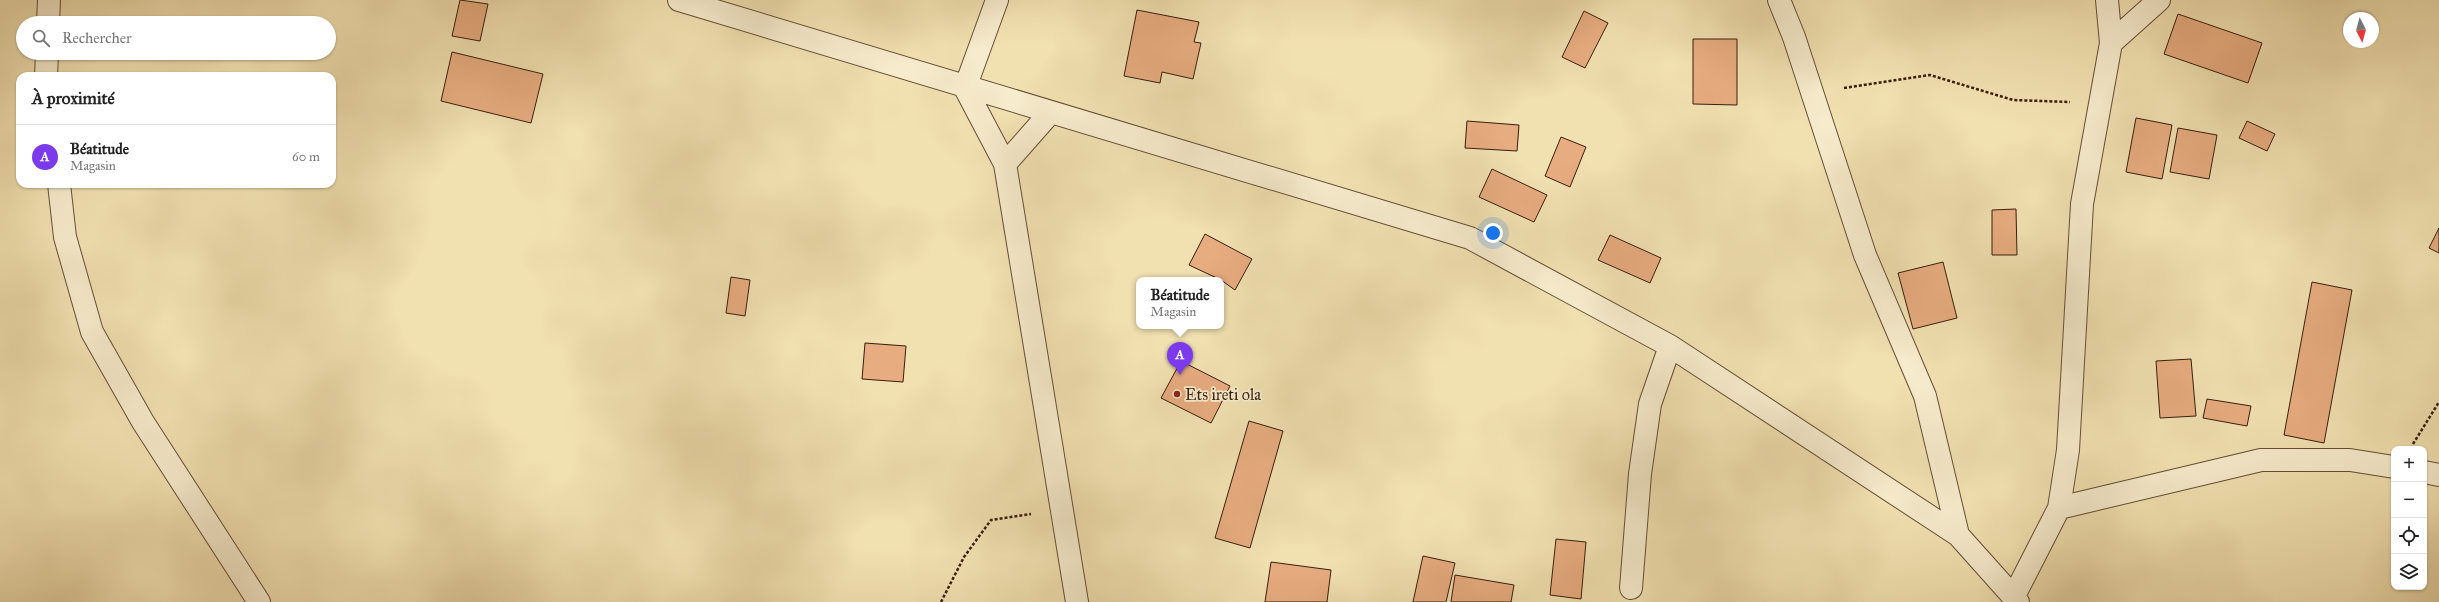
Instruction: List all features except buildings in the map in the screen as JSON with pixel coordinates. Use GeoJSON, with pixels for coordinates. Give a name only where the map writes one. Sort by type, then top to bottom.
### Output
{"type":"FeatureCollection","features":[{"type":"Feature","properties":{"kind":"street"},"geometry":{"type":"LineString","coordinates":[[48,16],[49,0]]}},
{"type":"Feature","properties":{"kind":"street"},"geometry":{"type":"LineString","coordinates":[[679,0],[965,88],[1470,238],[1670,346],[1958,535],[2016,600],[2059,508],[2068,450],[2082,204],[2111,42],[2106,0]]}},
{"type":"Feature","properties":{"kind":"street"},"geometry":{"type":"LineString","coordinates":[[997,0],[965,88],[1005,164],[1077,602]]}},
{"type":"Feature","properties":{"kind":"street"},"geometry":{"type":"LineString","coordinates":[[1779,0],[1794,37],[1865,255],[1925,396],[1958,535]]}},
{"type":"Feature","properties":{"kind":"street"},"geometry":{"type":"LineString","coordinates":[[2111,42],[2159,0]]}},
{"type":"Feature","properties":{"kind":"street"},"geometry":{"type":"LineString","coordinates":[[46,72],[47,60]]}},
{"type":"Feature","properties":{"kind":"street"},"geometry":{"type":"LineString","coordinates":[[1005,164],[1050,113]]}},
{"type":"Feature","properties":{"kind":"street"},"geometry":{"type":"LineString","coordinates":[[59,188],[65,237],[92,332],[143,422],[259,602]]}},
{"type":"Feature","properties":{"kind":"street"},"geometry":{"type":"LineString","coordinates":[[1630,588],[1640,474],[1650,404],[1670,346]]}},
{"type":"Feature","properties":{"kind":"street"},"geometry":{"type":"LineString","coordinates":[[2059,508],[2260,460],[2350,460],[2391,467]]}},
{"type":"Feature","properties":{"kind":"street"},"geometry":{"type":"LineString","coordinates":[[2427,473],[2439,475]]}},
{"type":"Feature","properties":{"kind":"path"},"geometry":{"type":"LineString","coordinates":[[1812,94],[1896,78],[1930,75],[2013,100],[2056,103],[2100,100]]}},
{"type":"Feature","properties":{"kind":"path"},"geometry":{"type":"LineString","coordinates":[[2411,446],[2439,402]]}},
{"type":"Feature","properties":{"kind":"path"},"geometry":{"type":"LineString","coordinates":[[941,602],[964,557],[991,520],[1061,510]]}},
{"type":"Feature","properties":{"kind":"place","name":"Béatitude"},"geometry":{"type":"Point","coordinates":[1180,375]}},
{"type":"Feature","properties":{"kind":"place","name":"Ets ireti ola"},"geometry":{"type":"Point","coordinates":[1177,394]}}]}
